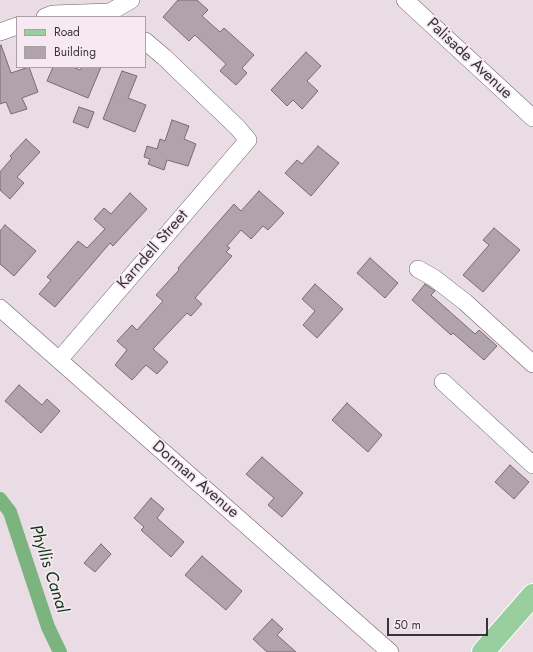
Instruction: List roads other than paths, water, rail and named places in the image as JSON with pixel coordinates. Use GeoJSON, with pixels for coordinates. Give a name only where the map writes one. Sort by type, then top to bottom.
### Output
{"type":"FeatureCollection","features":[{"type":"Feature","properties":{"kind":"main road"},"geometry":{"type":"LineString","coordinates":[[483,652],[533,595]]}},
{"type":"Feature","properties":{"kind":"street"},"geometry":{"type":"LineString","coordinates":[[48,16],[53,14],[114,14],[130,0]]}},
{"type":"Feature","properties":{"kind":"street","name":"Palisade Avenue"},"geometry":{"type":"LineString","coordinates":[[405,0],[533,118]]}},
{"type":"Feature","properties":{"kind":"street"},"geometry":{"type":"LineString","coordinates":[[0,32],[16,26]]}},
{"type":"Feature","properties":{"kind":"street","name":"Karndell Street"},"geometry":{"type":"LineString","coordinates":[[59,360],[248,140],[238,128],[164,57],[146,42]]}},
{"type":"Feature","properties":{"kind":"street"},"geometry":{"type":"LineString","coordinates":[[418,269],[434,278],[464,302],[533,364]]}},
{"type":"Feature","properties":{"kind":"street","name":"Dorman Avenue"},"geometry":{"type":"LineString","coordinates":[[0,308],[390,652]]}},
{"type":"Feature","properties":{"kind":"street"},"geometry":{"type":"LineString","coordinates":[[443,382],[533,464]]}},
{"type":"Feature","properties":{"kind":"waterway","name":"Phyllis Canal"},"geometry":{"type":"LineString","coordinates":[[0,499],[10,512],[48,627],[60,652]]}}]}
